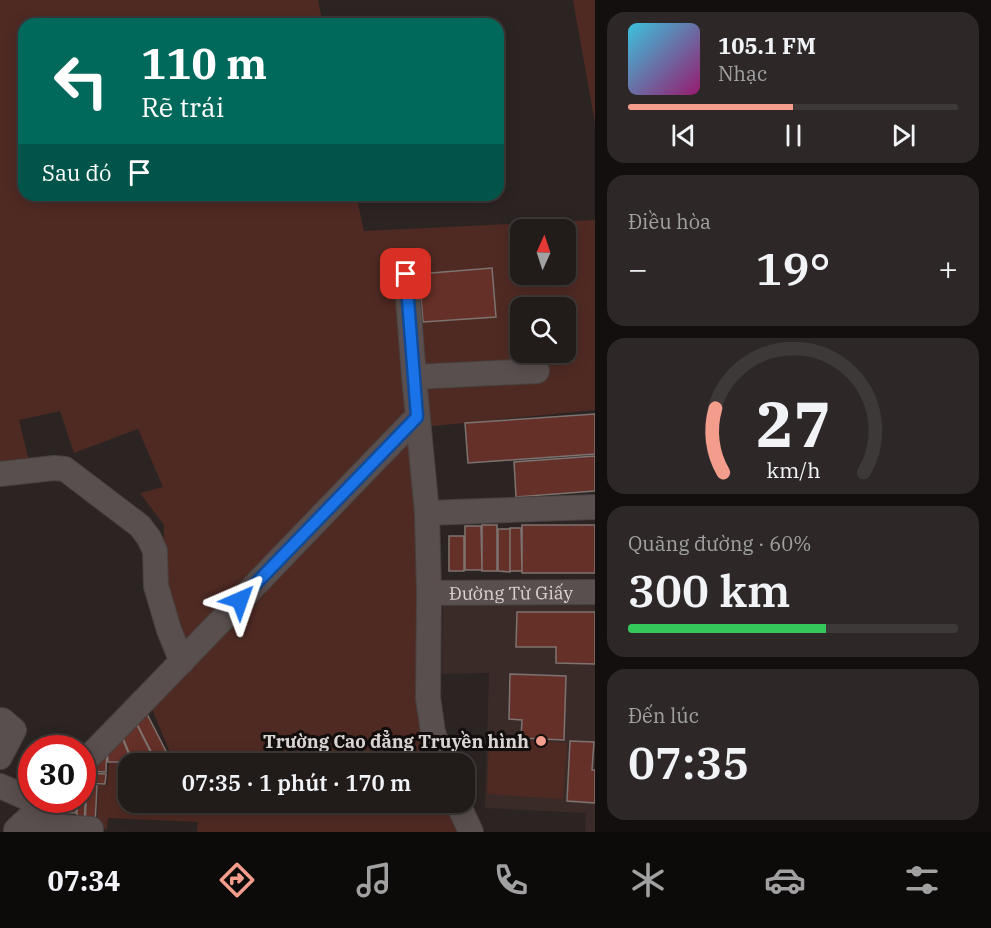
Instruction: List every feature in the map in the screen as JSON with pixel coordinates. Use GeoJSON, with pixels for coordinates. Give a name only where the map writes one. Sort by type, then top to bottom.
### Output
{"type":"FeatureCollection","features":[{"type":"Feature","properties":{"kind":"street"},"geometry":{"type":"LineString","coordinates":[[406,274],[427,513],[428,698],[433,732],[440,753]]}},
{"type":"Feature","properties":{"kind":"street"},"geometry":{"type":"LineString","coordinates":[[414,377],[537,371]]}},
{"type":"Feature","properties":{"kind":"street"},"geometry":{"type":"LineString","coordinates":[[96,750],[417,417]]}},
{"type":"Feature","properties":{"kind":"street"},"geometry":{"type":"LineString","coordinates":[[0,474],[54,468],[65,469],[140,526],[155,551],[156,586],[182,662]]}},
{"type":"Feature","properties":{"kind":"street"},"geometry":{"type":"LineString","coordinates":[[427,513],[595,507]]}},
{"type":"Feature","properties":{"kind":"street","name":"Đường Từ Giấy"},"geometry":{"type":"LineString","coordinates":[[429,593],[595,592]]}},
{"type":"Feature","properties":{"kind":"street"},"geometry":{"type":"LineString","coordinates":[[0,757],[14,730],[2,720]]}},
{"type":"Feature","properties":{"kind":"street"},"geometry":{"type":"LineString","coordinates":[[0,786],[18,792]]}},
{"type":"Feature","properties":{"kind":"street"},"geometry":{"type":"LineString","coordinates":[[18,828],[34,813]]}},
{"type":"Feature","properties":{"kind":"street"},"geometry":{"type":"LineString","coordinates":[[462,813],[471,832]]}},
{"type":"Feature","properties":{"kind":"street"},"geometry":{"type":"LineString","coordinates":[[18,828],[92,829]]}},
{"type":"Feature","properties":{"kind":"shaded area"},"geometry":{"type":"Polygon","coordinates":[[[0,0],[318,0],[322,18],[18,18],[18,201],[357,201],[364,231],[510,224],[510,285],[576,285],[576,221],[595,220],[595,410],[413,428],[432,753],[170,753],[152,709],[183,652],[163,588],[164,525],[140,493],[163,487],[138,429],[74,453],[60,411],[19,420],[30,465],[0,470],[0,0]]]}},
{"type":"Feature","properties":{"kind":"shaded area"},"geometry":{"type":"Polygon","coordinates":[[[573,0],[595,0],[595,123],[573,0]]]}},
{"type":"Feature","properties":{"kind":"shaded area","name":"Trường Cao đẳng Truyền hình"},"geometry":{"type":"Polygon","coordinates":[[[595,600],[595,832],[585,832],[586,813],[485,808],[489,673],[442,674],[443,601],[595,600]]]}},
{"type":"Feature","properties":{"kind":"shaded area"},"geometry":{"type":"Polygon","coordinates":[[[489,738],[567,743],[563,799],[487,794],[489,738]]]}},
{"type":"Feature","properties":{"kind":"shaded area"},"geometry":{"type":"Polygon","coordinates":[[[109,763],[118,763],[118,813],[449,813],[458,832],[197,832],[198,822],[108,818],[107,829],[97,828],[98,785],[107,785],[109,763]]]}},
{"type":"Feature","properties":{"kind":"building"},"geometry":{"type":"Polygon","coordinates":[[[492,268],[496,317],[423,322],[419,274],[492,268]]]}},
{"type":"Feature","properties":{"kind":"building"},"geometry":{"type":"Polygon","coordinates":[[[595,414],[595,454],[468,463],[465,423],[595,414]]]}},
{"type":"Feature","properties":{"kind":"building"},"geometry":{"type":"Polygon","coordinates":[[[595,456],[595,491],[516,497],[514,462],[595,456]]]}},
{"type":"Feature","properties":{"kind":"building"},"geometry":{"type":"Polygon","coordinates":[[[482,525],[497,525],[497,571],[482,571],[482,525]]]}},
{"type":"Feature","properties":{"kind":"building"},"geometry":{"type":"Polygon","coordinates":[[[522,525],[595,525],[595,573],[522,573],[522,525]]]}},
{"type":"Feature","properties":{"kind":"building"},"geometry":{"type":"Polygon","coordinates":[[[465,526],[481,526],[482,570],[465,570],[465,526]]]}},
{"type":"Feature","properties":{"kind":"building"},"geometry":{"type":"Polygon","coordinates":[[[510,528],[521,528],[522,571],[510,571],[510,528]]]}},
{"type":"Feature","properties":{"kind":"building"},"geometry":{"type":"Polygon","coordinates":[[[498,529],[510,529],[510,572],[498,571],[498,529]]]}},
{"type":"Feature","properties":{"kind":"building"},"geometry":{"type":"Polygon","coordinates":[[[449,536],[464,536],[464,571],[449,571],[449,536]]]}},
{"type":"Feature","properties":{"kind":"building"},"geometry":{"type":"Polygon","coordinates":[[[517,612],[595,612],[595,664],[556,663],[556,647],[516,647],[517,612]]]}},
{"type":"Feature","properties":{"kind":"building"},"geometry":{"type":"Polygon","coordinates":[[[510,674],[566,676],[564,740],[521,738],[522,720],[509,719],[510,674]]]}},
{"type":"Feature","properties":{"kind":"building"},"geometry":{"type":"Polygon","coordinates":[[[144,708],[167,753],[152,753],[133,716],[144,708]]]}},
{"type":"Feature","properties":{"kind":"building"},"geometry":{"type":"Polygon","coordinates":[[[133,717],[151,753],[129,753],[120,731],[133,717]]]}},
{"type":"Feature","properties":{"kind":"building"},"geometry":{"type":"Polygon","coordinates":[[[120,733],[128,753],[118,753],[118,762],[108,762],[107,745],[120,733]]]}},
{"type":"Feature","properties":{"kind":"building"},"geometry":{"type":"Polygon","coordinates":[[[570,741],[594,742],[592,770],[595,770],[595,803],[567,801],[570,741]]]}},
{"type":"Feature","properties":{"kind":"building"},"geometry":{"type":"Polygon","coordinates":[[[107,745],[106,772],[96,772],[96,759],[107,745]]]}},
{"type":"Feature","properties":{"kind":"building"},"geometry":{"type":"Polygon","coordinates":[[[96,774],[106,774],[105,784],[96,784],[96,774]]]}},
{"type":"Feature","properties":{"kind":"building"},"geometry":{"type":"Polygon","coordinates":[[[77,813],[85,813],[84,826],[76,826],[77,813]]]}},
{"type":"Feature","properties":{"kind":"building"},"geometry":{"type":"Polygon","coordinates":[[[86,813],[96,813],[95,825],[85,824],[86,813]]]}},
{"type":"Feature","properties":{"kind":"place","name":"Trường Cao đẳng Truyền hình"},"geometry":{"type":"Point","coordinates":[541,741]}},
{"type":"Feature","properties":{"kind":"route"},"geometry":{"type":"LineString","coordinates":[[240,600],[417,417],[406,274]]}}]}
